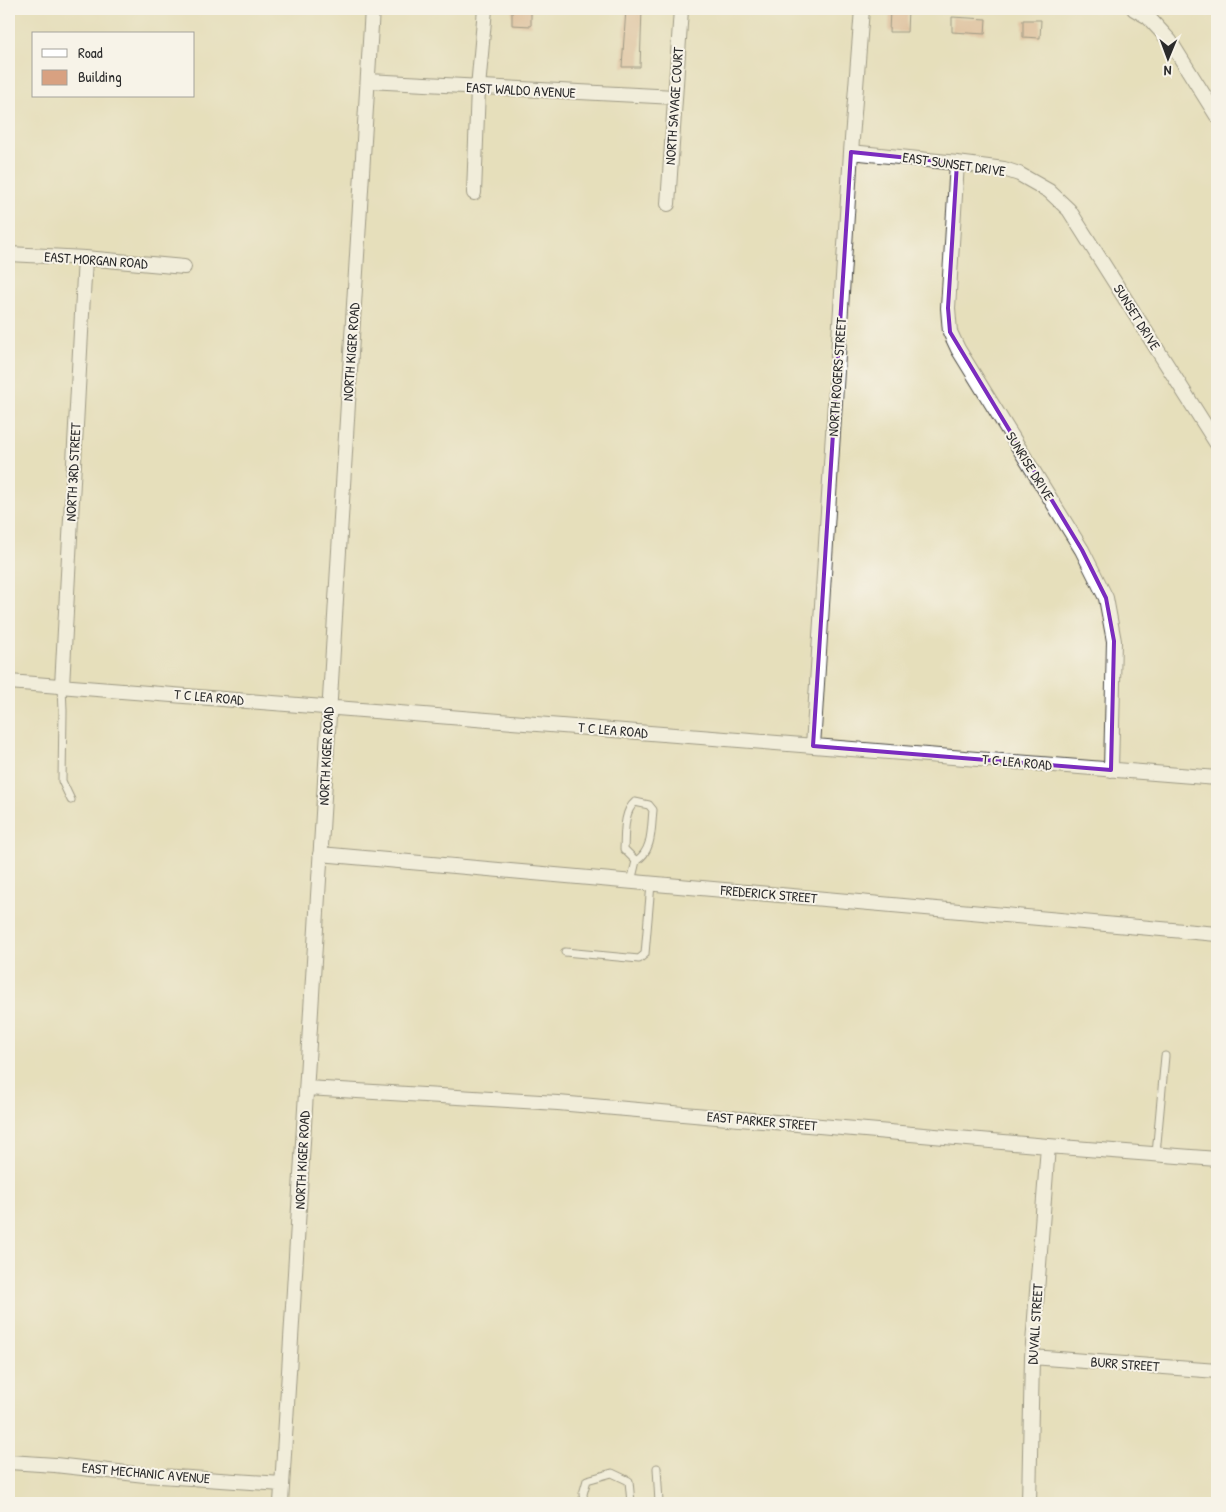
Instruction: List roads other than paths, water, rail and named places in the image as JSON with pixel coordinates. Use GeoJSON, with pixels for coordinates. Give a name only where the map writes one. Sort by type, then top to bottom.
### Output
{"type":"FeatureCollection","features":[{"type":"Feature","properties":{"kind":"street","name":"NORTH KIGER ROAD"},"geometry":{"type":"LineString","coordinates":[[282,1503],[372,9]]}},
{"type":"Feature","properties":{"kind":"street"},"geometry":{"type":"LineString","coordinates":[[474,193],[478,88],[485,9]]}},
{"type":"Feature","properties":{"kind":"street","name":"NORTH SAVAGE COURT"},"geometry":{"type":"LineString","coordinates":[[668,204],[681,9]]}},
{"type":"Feature","properties":{"kind":"street","name":"NORTH ROGERS STREET"},"geometry":{"type":"LineString","coordinates":[[813,746],[862,9]]}},
{"type":"Feature","properties":{"kind":"street"},"geometry":{"type":"LineString","coordinates":[[1134,9],[1148,17],[1170,42],[1217,116]]}},
{"type":"Feature","properties":{"kind":"street","name":"EAST WALDO AVENUE"},"geometry":{"type":"LineString","coordinates":[[368,82],[675,97]]}},
{"type":"Feature","properties":{"kind":"street","name":"EAST SUNSET DRIVE"},"geometry":{"type":"LineString","coordinates":[[851,152],[957,163],[1011,172],[1019,174],[1052,194]]}},
{"type":"Feature","properties":{"kind":"street","name":"SUNRISE DRIVE"},"geometry":{"type":"LineString","coordinates":[[957,163],[948,308],[950,332],[1082,550],[1106,598],[1114,642],[1111,770]]}},
{"type":"Feature","properties":{"kind":"street","name":"SUNSET DRIVE"},"geometry":{"type":"LineString","coordinates":[[1052,194],[1069,210],[1217,444]]}},
{"type":"Feature","properties":{"kind":"street","name":"EAST MORGAN ROAD"},"geometry":{"type":"LineString","coordinates":[[9,254],[85,258],[184,267]]}},
{"type":"Feature","properties":{"kind":"street","name":"NORTH 3RD STREET"},"geometry":{"type":"LineString","coordinates":[[62,686],[85,258]]}},
{"type":"Feature","properties":{"kind":"street","name":"T C LEA ROAD"},"geometry":{"type":"LineString","coordinates":[[9,682],[1217,778]]}},
{"type":"Feature","properties":{"kind":"street","name":"FREDERICK STREET"},"geometry":{"type":"LineString","coordinates":[[320,854],[1217,934]]}},
{"type":"Feature","properties":{"kind":"street","name":"EAST PARKER STREET"},"geometry":{"type":"LineString","coordinates":[[306,1088],[558,1103],[1217,1159]]}},
{"type":"Feature","properties":{"kind":"street","name":"DUVALL STREET"},"geometry":{"type":"LineString","coordinates":[[1028,1503],[1032,1357],[1048,1146]]}},
{"type":"Feature","properties":{"kind":"street","name":"BURR STREET"},"geometry":{"type":"LineString","coordinates":[[1032,1357],[1217,1371]]}},
{"type":"Feature","properties":{"kind":"street","name":"EAST MECHANIC AVENUE"},"geometry":{"type":"LineString","coordinates":[[9,1462],[145,1475],[282,1484]]}},
{"type":"Feature","properties":{"kind":"lane"},"geometry":{"type":"LineString","coordinates":[[62,686],[62,781],[71,800]]}},
{"type":"Feature","properties":{"kind":"lane"},"geometry":{"type":"LineString","coordinates":[[635,802],[649,805],[653,810],[649,846],[644,856],[636,860],[624,849],[627,814],[629,807],[635,802]]}},
{"type":"Feature","properties":{"kind":"lane"},"geometry":{"type":"LineString","coordinates":[[631,882],[636,860]]}},
{"type":"Feature","properties":{"kind":"lane"},"geometry":{"type":"LineString","coordinates":[[565,952],[639,959],[645,954],[651,884]]}},
{"type":"Feature","properties":{"kind":"lane"},"geometry":{"type":"LineString","coordinates":[[1156,1154],[1166,1056]]}},
{"type":"Feature","properties":{"kind":"lane"},"geometry":{"type":"LineString","coordinates":[[657,1468],[659,1503]]}},
{"type":"Feature","properties":{"kind":"lane"},"geometry":{"type":"LineString","coordinates":[[584,1503],[583,1494],[587,1480],[612,1473],[629,1481],[631,1503]]}}]}
